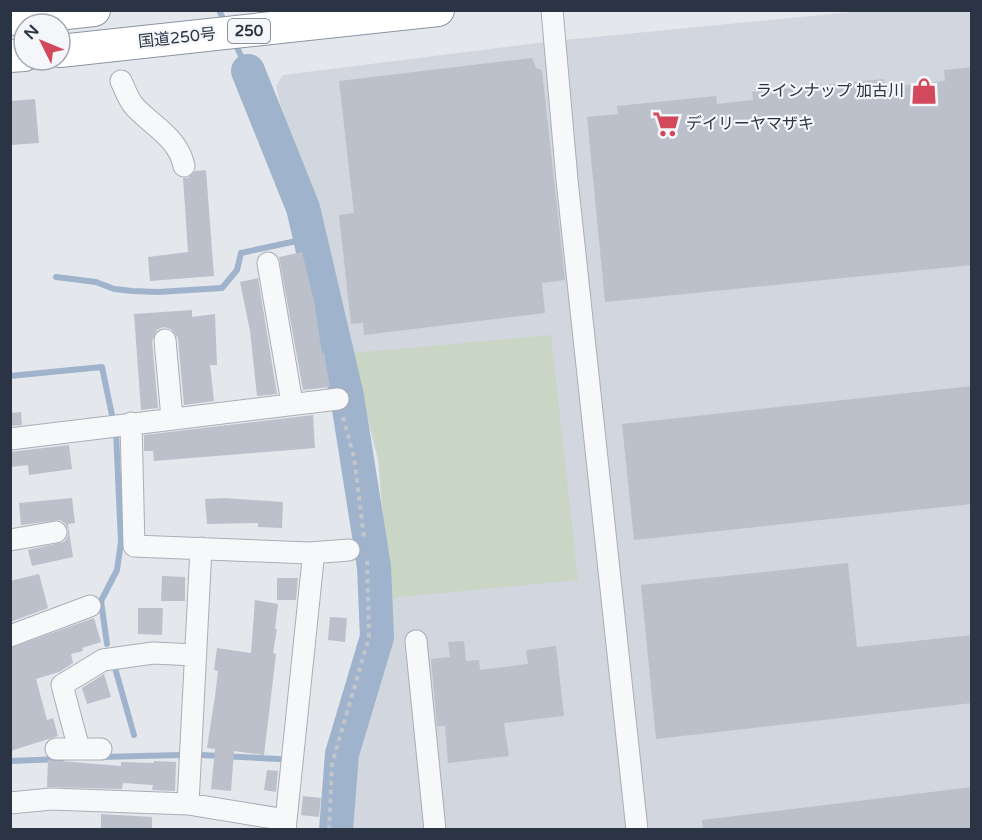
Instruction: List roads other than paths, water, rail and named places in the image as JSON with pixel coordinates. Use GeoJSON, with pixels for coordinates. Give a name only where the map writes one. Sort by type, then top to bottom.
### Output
{"type":"FeatureCollection","features":[{"type":"Feature","properties":{"kind":"highway"},"geometry":{"type":"LineString","coordinates":[[10,19],[94,10]]}},
{"type":"Feature","properties":{"kind":"highway","name":"国道250号"},"geometry":{"type":"LineString","coordinates":[[72,50],[438,10]]}},
{"type":"Feature","properties":{"kind":"street"},"geometry":{"type":"LineString","coordinates":[[552,10],[567,180],[637,830]]}},
{"type":"Feature","properties":{"kind":"street"},"geometry":{"type":"LineString","coordinates":[[121,81],[133,104],[156,124],[181,153],[184,166]]}},
{"type":"Feature","properties":{"kind":"street"},"geometry":{"type":"LineString","coordinates":[[268,263],[292,403]]}},
{"type":"Feature","properties":{"kind":"street"},"geometry":{"type":"LineString","coordinates":[[165,340],[171,418]]}},
{"type":"Feature","properties":{"kind":"street"},"geometry":{"type":"LineString","coordinates":[[10,439],[338,399]]}},
{"type":"Feature","properties":{"kind":"street"},"geometry":{"type":"LineString","coordinates":[[131,423],[134,546],[309,553],[360,551]]}},
{"type":"Feature","properties":{"kind":"street"},"geometry":{"type":"LineString","coordinates":[[10,540],[56,532]]}},
{"type":"Feature","properties":{"kind":"street"},"geometry":{"type":"LineString","coordinates":[[188,804],[201,548]]}},
{"type":"Feature","properties":{"kind":"street"},"geometry":{"type":"LineString","coordinates":[[10,803],[51,799],[188,804],[286,825],[313,560],[309,553]]}},
{"type":"Feature","properties":{"kind":"street"},"geometry":{"type":"LineString","coordinates":[[10,636],[90,606]]}},
{"type":"Feature","properties":{"kind":"street"},"geometry":{"type":"LineString","coordinates":[[416,641],[435,830]]}},
{"type":"Feature","properties":{"kind":"street"},"geometry":{"type":"LineString","coordinates":[[79,749],[62,685],[103,660],[153,653],[195,656]]}},
{"type":"Feature","properties":{"kind":"street"},"geometry":{"type":"LineString","coordinates":[[56,749],[101,749]]}},
{"type":"Feature","properties":{"kind":"waterway"},"geometry":{"type":"LineString","coordinates":[[219,10],[225,23]]}},
{"type":"Feature","properties":{"kind":"waterway"},"geometry":{"type":"LineString","coordinates":[[234,41],[248,71]]}},
{"type":"Feature","properties":{"kind":"waterway"},"geometry":{"type":"LineString","coordinates":[[248,71],[303,208],[347,396],[374,567],[377,637],[342,754],[336,830]]}},
{"type":"Feature","properties":{"kind":"waterway"},"geometry":{"type":"LineString","coordinates":[[56,277],[96,282],[114,289],[132,291],[158,292],[222,288],[237,270],[241,253],[310,238]]}},
{"type":"Feature","properties":{"kind":"waterway"},"geometry":{"type":"LineString","coordinates":[[10,376],[102,367],[113,420]]}},
{"type":"Feature","properties":{"kind":"waterway"},"geometry":{"type":"LineString","coordinates":[[107,644],[101,601],[117,570],[121,542],[116,432]]}},
{"type":"Feature","properties":{"kind":"waterway"},"geometry":{"type":"LineString","coordinates":[[115,668],[134,735]]}},
{"type":"Feature","properties":{"kind":"waterway"},"geometry":{"type":"LineString","coordinates":[[101,757],[181,755]]}},
{"type":"Feature","properties":{"kind":"waterway"},"geometry":{"type":"LineString","coordinates":[[201,755],[279,759]]}},
{"type":"Feature","properties":{"kind":"waterway"},"geometry":{"type":"LineString","coordinates":[[10,761],[61,759]]}},
{"type":"Feature","properties":{"kind":"place","name":"ラインナップ 加古川"},"geometry":{"type":"Point","coordinates":[924,91]}},
{"type":"Feature","properties":{"kind":"place","name":"デイリーヤマザキ"},"geometry":{"type":"Point","coordinates":[666,124]}}]}
